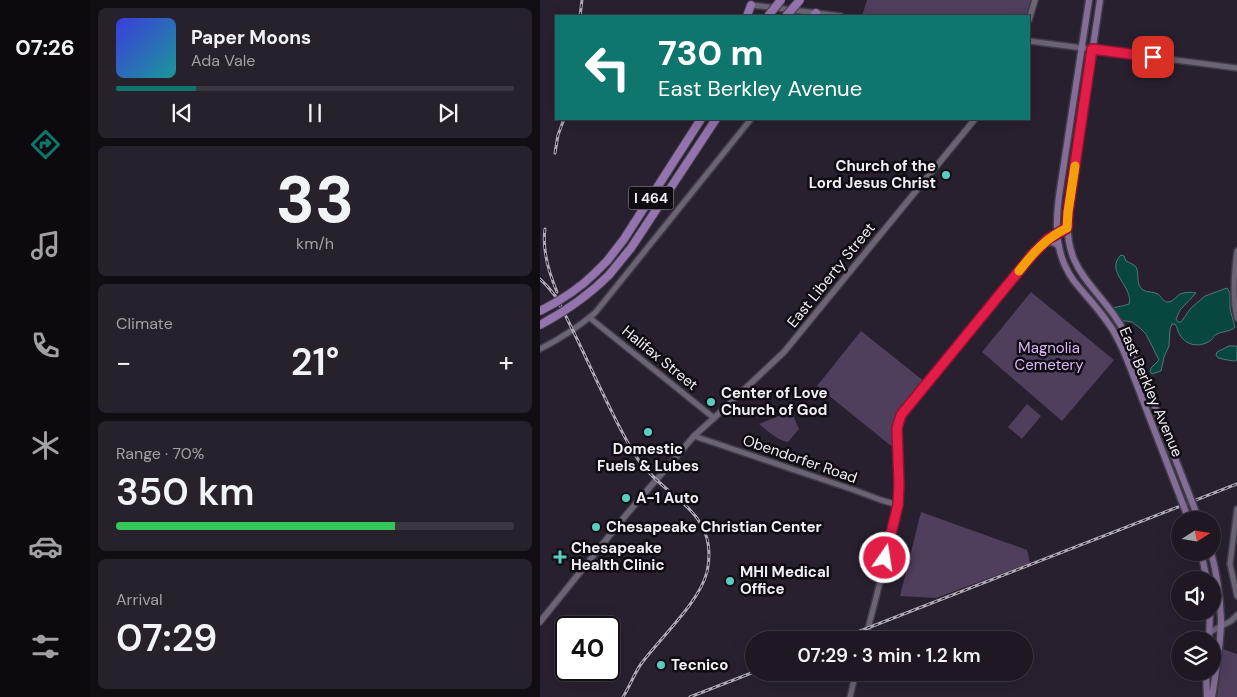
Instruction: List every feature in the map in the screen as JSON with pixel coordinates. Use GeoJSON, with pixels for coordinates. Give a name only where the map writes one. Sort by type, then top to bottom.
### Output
{"type":"FeatureCollection","features":[{"type":"Feature","properties":{"kind":"highway"},"geometry":{"type":"LineString","coordinates":[[769,15],[781,0]]}},
{"type":"Feature","properties":{"kind":"highway"},"geometry":{"type":"LineString","coordinates":[[787,15],[800,0]]}},
{"type":"Feature","properties":{"kind":"highway"},"geometry":{"type":"LineString","coordinates":[[747,15],[751,5]]}},
{"type":"Feature","properties":{"kind":"highway","name":"I 464"},"geometry":{"type":"LineString","coordinates":[[540,311],[566,297],[581,286],[607,261],[624,239],[698,120]]}},
{"type":"Feature","properties":{"kind":"highway","name":"I 464"},"geometry":{"type":"LineString","coordinates":[[540,325],[580,301],[609,275],[632,248],[716,120]]}},
{"type":"Feature","properties":{"kind":"main road"},"geometry":{"type":"LineString","coordinates":[[1030,17],[1035,0]]}},
{"type":"Feature","properties":{"kind":"main road","name":"East Berkley Avenue"},"geometry":{"type":"LineString","coordinates":[[1089,0],[1057,217],[1059,246],[1066,267],[1072,277],[1108,322],[1123,349],[1186,511]]}},
{"type":"Feature","properties":{"kind":"main road","name":"East Berkley Avenue"},"geometry":{"type":"LineString","coordinates":[[1100,0],[1068,212],[1067,228],[1069,242],[1074,261],[1085,280],[1121,325],[1132,347],[1196,511]]}},
{"type":"Feature","properties":{"kind":"main road","name":"East Liberty Street"},"geometry":{"type":"LineString","coordinates":[[540,622],[626,515],[694,436],[784,352],[974,120]]}},
{"type":"Feature","properties":{"kind":"main road"},"geometry":{"type":"LineString","coordinates":[[1044,243],[1053,242],[1059,246]]}},
{"type":"Feature","properties":{"kind":"main road"},"geometry":{"type":"LineString","coordinates":[[1212,697],[1221,626],[1219,593],[1213,561]]}},
{"type":"Feature","properties":{"kind":"main road"},"geometry":{"type":"LineString","coordinates":[[1206,681],[1207,697]]}},
{"type":"Feature","properties":{"kind":"street"},"geometry":{"type":"LineString","coordinates":[[751,5],[815,15]]}},
{"type":"Feature","properties":{"kind":"street"},"geometry":{"type":"LineString","coordinates":[[1030,41],[1237,68]]}},
{"type":"Feature","properties":{"kind":"street"},"geometry":{"type":"LineString","coordinates":[[540,349],[571,332],[595,313],[750,120]]}},
{"type":"Feature","properties":{"kind":"street"},"geometry":{"type":"LineString","coordinates":[[867,631],[898,505],[897,428],[901,415],[1032,255],[1044,243],[1067,228]]}},
{"type":"Feature","properties":{"kind":"street"},"geometry":{"type":"LineString","coordinates":[[1237,251],[1234,286],[1237,318]]}},
{"type":"Feature","properties":{"kind":"street","name":"Halifax Street"},"geometry":{"type":"LineString","coordinates":[[590,318],[714,418]]}},
{"type":"Feature","properties":{"kind":"street","name":"Obendorfer Road"},"geometry":{"type":"LineString","coordinates":[[694,436],[898,505]]}},
{"type":"Feature","properties":{"kind":"street"},"geometry":{"type":"LineString","coordinates":[[1237,509],[1230,564],[1237,596]]}},
{"type":"Feature","properties":{"kind":"street"},"geometry":{"type":"LineString","coordinates":[[1212,631],[1231,621],[1237,615]]}},
{"type":"Feature","properties":{"kind":"street"},"geometry":{"type":"LineString","coordinates":[[850,697],[854,681]]}},
{"type":"Feature","properties":{"kind":"green space"},"geometry":{"type":"Polygon","coordinates":[[[867,0],[1031,0],[1026,15],[862,15],[867,0]]]}},
{"type":"Feature","properties":{"kind":"green space","name":"Magnolia Cemetery"},"geometry":{"type":"Polygon","coordinates":[[[1031,292],[1114,360],[1062,421],[982,352],[1031,292]]]}},
{"type":"Feature","properties":{"kind":"green space"},"geometry":{"type":"Polygon","coordinates":[[[861,331],[925,382],[899,412],[894,424],[895,441],[893,446],[817,386],[861,331]]]}},
{"type":"Feature","properties":{"kind":"green space"},"geometry":{"type":"Polygon","coordinates":[[[1027,404],[1041,416],[1022,439],[1008,427],[1027,404]]]}},
{"type":"Feature","properties":{"kind":"green space"},"geometry":{"type":"Polygon","coordinates":[[[791,411],[799,429],[788,442],[776,437],[759,424],[791,411]]]}},
{"type":"Feature","properties":{"kind":"green space"},"geometry":{"type":"Polygon","coordinates":[[[921,512],[1027,550],[1030,563],[936,598],[900,596],[921,512]]]}},
{"type":"Feature","properties":{"kind":"green space"},"geometry":{"type":"Polygon","coordinates":[[[1223,649],[1237,654],[1237,697],[1217,697],[1219,681],[1221,681],[1223,649]]]}},
{"type":"Feature","properties":{"kind":"shaded area"},"geometry":{"type":"Polygon","coordinates":[[[1121,255],[1124,256],[1126,261],[1136,267],[1138,282],[1145,291],[1158,294],[1167,302],[1182,293],[1196,293],[1180,310],[1176,319],[1178,322],[1181,322],[1191,308],[1205,296],[1227,288],[1230,293],[1230,309],[1235,327],[1215,335],[1207,343],[1194,345],[1186,342],[1179,334],[1175,324],[1172,324],[1169,346],[1161,371],[1152,374],[1150,372],[1151,368],[1159,360],[1146,334],[1132,322],[1112,319],[1106,309],[1129,304],[1127,291],[1117,273],[1116,267],[1121,255]]]}},
{"type":"Feature","properties":{"kind":"shaded area"},"geometry":{"type":"Polygon","coordinates":[[[1229,346],[1237,347],[1237,360],[1218,358],[1217,352],[1229,346]]]}},
{"type":"Feature","properties":{"kind":"railway"},"geometry":{"type":"LineString","coordinates":[[580,15],[582,0]]}},
{"type":"Feature","properties":{"kind":"railway"},"geometry":{"type":"LineString","coordinates":[[555,153],[558,135],[564,120]]}},
{"type":"Feature","properties":{"kind":"railway"},"geometry":{"type":"LineString","coordinates":[[545,229],[544,245],[547,261],[557,292]]}},
{"type":"Feature","properties":{"kind":"railway"},"geometry":{"type":"LineString","coordinates":[[540,279],[556,297],[618,425],[635,455],[651,475],[689,509],[699,521],[706,535],[709,552],[707,572],[703,584],[688,608],[641,664],[623,697]]}},
{"type":"Feature","properties":{"kind":"railway"},"geometry":{"type":"LineString","coordinates":[[860,631],[1237,484]]}},
{"type":"Feature","properties":{"kind":"railway"},"geometry":{"type":"LineString","coordinates":[[690,697],[745,676]]}},
{"type":"Feature","properties":{"kind":"slow traffic"},"geometry":{"type":"LineString","coordinates":[[1019,271],[1039,247],[1067,228],[1075,166]]}},
{"type":"Feature","properties":{"kind":"place","name":"Church of the Lord Jesus Christ"},"geometry":{"type":"Point","coordinates":[946,175]}},
{"type":"Feature","properties":{"kind":"place","name":"Center of Love Church of God"},"geometry":{"type":"Point","coordinates":[711,402]}},
{"type":"Feature","properties":{"kind":"place","name":"Domestic Fuels & Lubes"},"geometry":{"type":"Point","coordinates":[648,432]}},
{"type":"Feature","properties":{"kind":"place","name":"A-1 Auto"},"geometry":{"type":"Point","coordinates":[626,498]}},
{"type":"Feature","properties":{"kind":"place","name":"Chesapeake Christian Center"},"geometry":{"type":"Point","coordinates":[596,527]}},
{"type":"Feature","properties":{"kind":"place","name":"Chesapeake Health Clinic"},"geometry":{"type":"Point","coordinates":[560,557]}},
{"type":"Feature","properties":{"kind":"place","name":"MHI Medical Office"},"geometry":{"type":"Point","coordinates":[730,581]}},
{"type":"Feature","properties":{"kind":"place","name":"Tecnico"},"geometry":{"type":"Point","coordinates":[661,665]}},
{"type":"Feature","properties":{"kind":"route"},"geometry":{"type":"LineString","coordinates":[[885,558],[898,505],[897,428],[901,415],[1039,247],[1048,239],[1067,228],[1092,49],[1153,57]]}}]}
